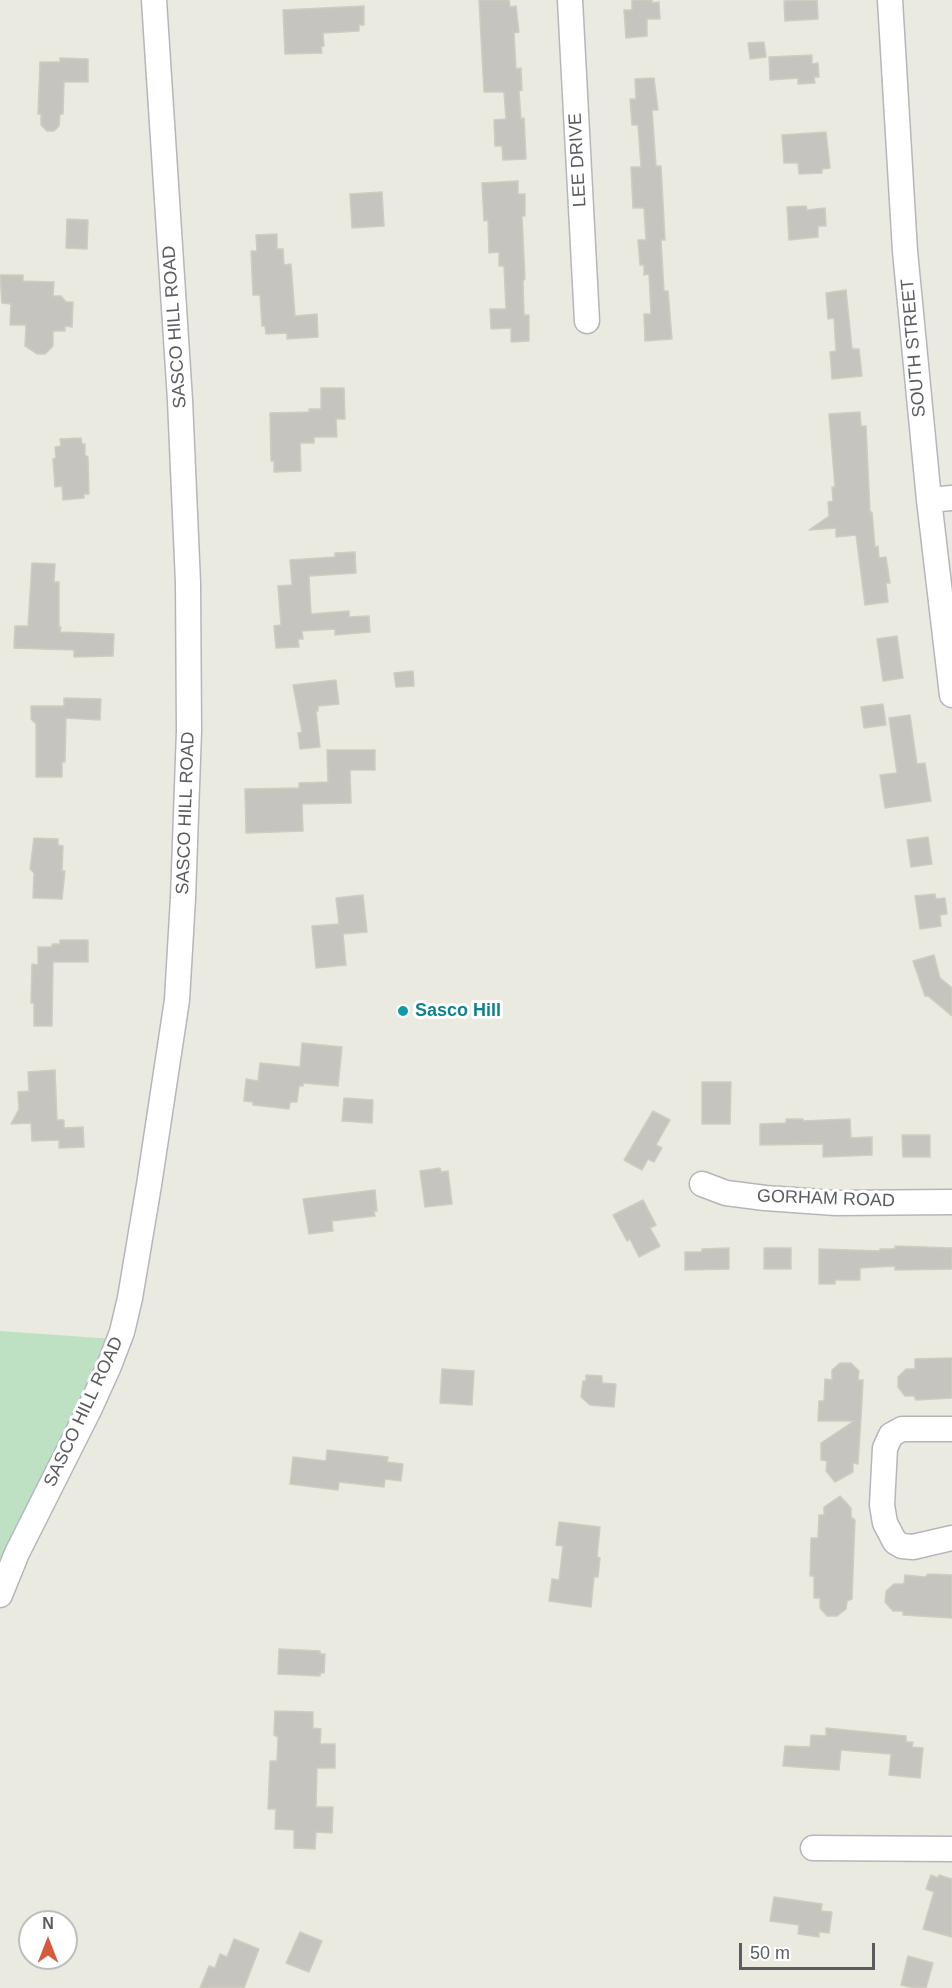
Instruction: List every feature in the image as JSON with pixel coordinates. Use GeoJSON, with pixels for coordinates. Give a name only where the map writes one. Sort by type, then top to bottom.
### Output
{"type":"FeatureCollection","features":[{"type":"Feature","properties":{"kind":"street","name":"SASCO HILL ROAD"},"geometry":{"type":"LineString","coordinates":[[0,1595],[22,1543],[99,1387],[122,1332],[149,1185],[177,1000],[189,731],[188,583],[180,400],[154,0]]}},
{"type":"Feature","properties":{"kind":"street","name":"LEE DRIVE"},"geometry":{"type":"LineString","coordinates":[[570,0],[587,321]]}},
{"type":"Feature","properties":{"kind":"street","name":"SOUTH STREET"},"geometry":{"type":"LineString","coordinates":[[890,0],[905,250],[940,500],[952,695]]}},
{"type":"Feature","properties":{"kind":"street","name":"GORHAM ROAD"},"geometry":{"type":"LineString","coordinates":[[702,1184],[726,1193],[836,1203],[952,1202]]}},
{"type":"Feature","properties":{"kind":"street"},"geometry":{"type":"LineString","coordinates":[[952,1429],[902,1429],[891,1435],[885,1448],[882,1505],[885,1523],[895,1542],[902,1546],[913,1547],[952,1538]]}},
{"type":"Feature","properties":{"kind":"street"},"geometry":{"type":"LineString","coordinates":[[813,1848],[952,1849]]}},
{"type":"Feature","properties":{"kind":"green space"},"geometry":{"type":"Polygon","coordinates":[[[0,1331],[114,1339],[0,1581],[0,1331]]]}},
{"type":"Feature","properties":{"kind":"building"},"geometry":{"type":"Polygon","coordinates":[[[479,0],[509,0],[510,7],[516,6],[519,32],[514,33],[516,69],[521,68],[522,90],[519,91],[521,119],[524,118],[526,159],[503,160],[502,146],[495,146],[494,120],[506,119],[504,92],[484,92],[479,0]]]}},
{"type":"Feature","properties":{"kind":"building"},"geometry":{"type":"Polygon","coordinates":[[[632,0],[659,2],[660,19],[647,19],[647,36],[626,38],[624,10],[632,10],[632,0]]]}},
{"type":"Feature","properties":{"kind":"building"},"geometry":{"type":"Polygon","coordinates":[[[817,0],[818,19],[785,21],[784,1],[817,0]]]}},
{"type":"Feature","properties":{"kind":"building"},"geometry":{"type":"Polygon","coordinates":[[[364,6],[364,25],[359,25],[359,31],[323,33],[322,53],[285,54],[283,10],[364,6]]]}},
{"type":"Feature","properties":{"kind":"building"},"geometry":{"type":"Polygon","coordinates":[[[764,42],[766,57],[750,59],[748,43],[764,42]]]}},
{"type":"Feature","properties":{"kind":"building"},"geometry":{"type":"Polygon","coordinates":[[[812,55],[812,64],[818,63],[819,77],[814,77],[815,83],[798,84],[798,78],[770,80],[769,57],[812,55]]]}},
{"type":"Feature","properties":{"kind":"building"},"geometry":{"type":"Polygon","coordinates":[[[60,58],[88,59],[88,82],[64,82],[63,114],[60,114],[59,126],[54,131],[47,131],[41,125],[41,114],[38,114],[40,62],[60,62],[60,58]]]}},
{"type":"Feature","properties":{"kind":"building"},"geometry":{"type":"Polygon","coordinates":[[[654,78],[658,110],[652,110],[656,166],[661,166],[665,240],[661,240],[664,291],[668,291],[672,339],[645,341],[644,314],[651,314],[649,274],[644,275],[644,265],[640,265],[638,240],[646,240],[644,208],[633,208],[631,167],[641,167],[638,125],[632,125],[630,99],[636,99],[635,79],[654,78]]]}},
{"type":"Feature","properties":{"kind":"building"},"geometry":{"type":"Polygon","coordinates":[[[826,132],[830,168],[822,169],[822,173],[799,174],[798,163],[784,163],[782,135],[826,132]]]}},
{"type":"Feature","properties":{"kind":"building"},"geometry":{"type":"Polygon","coordinates":[[[518,181],[518,194],[525,194],[525,216],[522,216],[525,279],[523,281],[524,315],[529,315],[529,341],[511,342],[511,328],[491,329],[490,309],[506,309],[504,266],[499,266],[499,252],[489,253],[488,220],[484,221],[482,183],[518,181]]]}},
{"type":"Feature","properties":{"kind":"building"},"geometry":{"type":"Polygon","coordinates":[[[382,192],[384,226],[352,228],[350,194],[382,192]]]}},
{"type":"Feature","properties":{"kind":"building"},"geometry":{"type":"Polygon","coordinates":[[[806,206],[807,210],[825,208],[826,226],[818,226],[818,237],[789,240],[787,207],[806,206]]]}},
{"type":"Feature","properties":{"kind":"building"},"geometry":{"type":"Polygon","coordinates":[[[67,219],[88,220],[87,249],[66,248],[67,219]]]}},
{"type":"Feature","properties":{"kind":"building"},"geometry":{"type":"Polygon","coordinates":[[[277,234],[277,249],[283,249],[284,265],[291,264],[295,316],[317,314],[318,337],[287,339],[287,333],[266,334],[265,326],[262,326],[260,295],[253,295],[251,251],[257,251],[256,235],[277,234]]]}},
{"type":"Feature","properties":{"kind":"building"},"geometry":{"type":"Polygon","coordinates":[[[0,275],[23,275],[23,281],[54,282],[53,296],[61,296],[66,302],[73,302],[72,327],[65,326],[65,331],[53,331],[53,346],[45,354],[37,354],[25,346],[26,325],[10,325],[11,304],[2,303],[0,275]]]}},
{"type":"Feature","properties":{"kind":"building"},"geometry":{"type":"Polygon","coordinates":[[[846,290],[852,349],[859,349],[862,376],[832,379],[830,352],[836,351],[834,318],[828,319],[826,293],[846,290]]]}},
{"type":"Feature","properties":{"kind":"building"},"geometry":{"type":"Polygon","coordinates":[[[321,388],[344,388],[345,419],[336,419],[337,437],[314,437],[314,443],[300,443],[301,471],[274,472],[274,461],[271,461],[270,413],[309,412],[309,409],[321,409],[321,388]]]}},
{"type":"Feature","properties":{"kind":"building"},"geometry":{"type":"Polygon","coordinates":[[[860,412],[861,426],[866,426],[870,512],[872,512],[875,547],[878,546],[879,558],[886,557],[890,583],[886,583],[888,602],[865,605],[856,535],[836,537],[836,528],[809,530],[829,516],[828,502],[833,501],[832,487],[835,487],[829,414],[860,412]]]}},
{"type":"Feature","properties":{"kind":"building"},"geometry":{"type":"Polygon","coordinates":[[[81,438],[82,444],[85,444],[85,455],[88,457],[89,494],[84,494],[84,498],[63,500],[62,486],[55,487],[53,459],[56,458],[55,447],[61,446],[60,439],[81,438]]]}},
{"type":"Feature","properties":{"kind":"building"},"geometry":{"type":"Polygon","coordinates":[[[355,552],[356,573],[309,576],[311,614],[349,611],[349,617],[369,616],[370,632],[335,635],[335,629],[302,631],[303,639],[298,639],[299,647],[276,648],[274,626],[281,625],[278,586],[292,585],[290,560],[335,557],[335,553],[355,552]]]}},
{"type":"Feature","properties":{"kind":"building"},"geometry":{"type":"Polygon","coordinates":[[[32,563],[55,564],[54,582],[59,582],[60,632],[114,634],[113,656],[74,657],[74,650],[14,648],[15,626],[28,626],[32,563]]]}},
{"type":"Feature","properties":{"kind":"building"},"geometry":{"type":"Polygon","coordinates":[[[897,636],[903,678],[883,681],[877,639],[897,636]]]}},
{"type":"Feature","properties":{"kind":"building"},"geometry":{"type":"Polygon","coordinates":[[[413,671],[414,686],[396,687],[394,673],[413,671]]]}},
{"type":"Feature","properties":{"kind":"building"},"geometry":{"type":"Polygon","coordinates":[[[336,680],[339,704],[318,706],[318,711],[316,711],[320,747],[300,749],[298,733],[302,732],[293,685],[336,680]]]}},
{"type":"Feature","properties":{"kind":"building"},"geometry":{"type":"Polygon","coordinates":[[[64,698],[101,699],[100,720],[66,718],[65,762],[62,762],[62,777],[36,777],[36,724],[31,719],[31,706],[64,706],[64,698]]]}},
{"type":"Feature","properties":{"kind":"building"},"geometry":{"type":"Polygon","coordinates":[[[883,704],[886,725],[864,728],[861,707],[883,704]]]}},
{"type":"Feature","properties":{"kind":"building"},"geometry":{"type":"Polygon","coordinates":[[[910,715],[917,764],[925,763],[931,801],[885,808],[880,775],[897,773],[889,718],[910,715]]]}},
{"type":"Feature","properties":{"kind":"building"},"geometry":{"type":"Polygon","coordinates":[[[327,750],[375,750],[375,770],[350,770],[351,803],[302,804],[303,831],[246,833],[245,789],[299,788],[299,783],[328,782],[327,750]]]}},
{"type":"Feature","properties":{"kind":"building"},"geometry":{"type":"Polygon","coordinates":[[[928,837],[932,864],[911,867],[907,840],[928,837]]]}},
{"type":"Feature","properties":{"kind":"building"},"geometry":{"type":"Polygon","coordinates":[[[34,838],[58,839],[58,845],[63,846],[62,871],[65,871],[62,899],[33,898],[34,873],[30,869],[34,838]]]}},
{"type":"Feature","properties":{"kind":"building"},"geometry":{"type":"Polygon","coordinates":[[[935,894],[936,899],[945,898],[947,914],[940,915],[941,926],[920,929],[915,896],[935,894]]]}},
{"type":"Feature","properties":{"kind":"building"},"geometry":{"type":"Polygon","coordinates":[[[363,895],[367,932],[343,934],[346,965],[316,968],[312,926],[339,924],[336,898],[363,895]]]}},
{"type":"Feature","properties":{"kind":"building"},"geometry":{"type":"Polygon","coordinates":[[[60,940],[88,940],[88,962],[53,962],[52,1026],[34,1026],[34,1003],[31,1003],[32,964],[38,965],[38,947],[52,947],[52,944],[60,944],[60,940]]]}},
{"type":"Feature","properties":{"kind":"building"},"geometry":{"type":"Polygon","coordinates":[[[934,955],[940,978],[952,988],[952,1016],[925,996],[913,961],[934,955]]]}},
{"type":"Feature","properties":{"kind":"building"},"geometry":{"type":"Polygon","coordinates":[[[302,1043],[342,1047],[338,1086],[303,1083],[303,1086],[299,1086],[297,1102],[290,1102],[289,1109],[253,1105],[253,1102],[244,1101],[246,1079],[258,1081],[260,1063],[300,1067],[302,1043]]]}},
{"type":"Feature","properties":{"kind":"building"},"geometry":{"type":"Polygon","coordinates":[[[55,1070],[57,1120],[64,1120],[64,1128],[83,1127],[84,1147],[59,1148],[59,1140],[32,1141],[31,1123],[11,1124],[19,1109],[18,1092],[29,1091],[28,1072],[55,1070]]]}},
{"type":"Feature","properties":{"kind":"building"},"geometry":{"type":"Polygon","coordinates":[[[702,1082],[731,1082],[730,1124],[702,1124],[702,1082]]]}},
{"type":"Feature","properties":{"kind":"building"},"geometry":{"type":"Polygon","coordinates":[[[344,1098],[373,1100],[372,1123],[342,1121],[344,1098]]]}},
{"type":"Feature","properties":{"kind":"building"},"geometry":{"type":"Polygon","coordinates":[[[653,1111],[670,1120],[656,1145],[662,1148],[654,1162],[648,1159],[642,1170],[624,1160],[653,1111]]]}},
{"type":"Feature","properties":{"kind":"building"},"geometry":{"type":"Polygon","coordinates":[[[786,1119],[803,1119],[803,1121],[850,1119],[851,1138],[872,1137],[872,1155],[823,1157],[823,1144],[760,1145],[760,1124],[786,1123],[786,1119]]]}},
{"type":"Feature","properties":{"kind":"building"},"geometry":{"type":"Polygon","coordinates":[[[902,1135],[930,1135],[930,1157],[903,1157],[902,1135]]]}},
{"type":"Feature","properties":{"kind":"building"},"geometry":{"type":"Polygon","coordinates":[[[440,1168],[441,1172],[448,1171],[452,1204],[425,1207],[420,1171],[440,1168]]]}},
{"type":"Feature","properties":{"kind":"building"},"geometry":{"type":"Polygon","coordinates":[[[375,1190],[377,1211],[374,1211],[375,1216],[332,1221],[333,1231],[309,1234],[303,1199],[375,1190]]]}},
{"type":"Feature","properties":{"kind":"building"},"geometry":{"type":"Polygon","coordinates":[[[643,1200],[656,1225],[650,1228],[660,1246],[639,1257],[630,1239],[627,1241],[613,1215],[643,1200]]]}},
{"type":"Feature","properties":{"kind":"building"},"geometry":{"type":"Polygon","coordinates":[[[895,1246],[952,1248],[952,1269],[895,1270],[895,1266],[860,1268],[860,1280],[835,1280],[835,1284],[819,1284],[819,1249],[880,1251],[880,1249],[895,1249],[895,1246]]]}},
{"type":"Feature","properties":{"kind":"building"},"geometry":{"type":"Polygon","coordinates":[[[729,1248],[729,1269],[685,1270],[685,1252],[729,1248]]]}},
{"type":"Feature","properties":{"kind":"building"},"geometry":{"type":"Polygon","coordinates":[[[764,1248],[791,1248],[791,1269],[764,1269],[764,1248]]]}},
{"type":"Feature","properties":{"kind":"building"},"geometry":{"type":"Polygon","coordinates":[[[952,1358],[952,1398],[916,1400],[914,1396],[905,1396],[898,1387],[898,1377],[906,1369],[915,1369],[915,1359],[952,1358]]]}},
{"type":"Feature","properties":{"kind":"building"},"geometry":{"type":"Polygon","coordinates":[[[840,1363],[851,1363],[859,1371],[858,1380],[863,1380],[858,1464],[853,1463],[853,1472],[835,1482],[826,1471],[827,1461],[821,1460],[821,1443],[854,1421],[818,1421],[819,1401],[824,1401],[825,1379],[832,1380],[832,1370],[840,1363]]]}},
{"type":"Feature","properties":{"kind":"building"},"geometry":{"type":"Polygon","coordinates":[[[442,1369],[474,1371],[472,1405],[440,1403],[442,1369]]]}},
{"type":"Feature","properties":{"kind":"building"},"geometry":{"type":"Polygon","coordinates":[[[586,1375],[602,1376],[602,1383],[616,1384],[614,1407],[590,1405],[581,1397],[586,1375]]]}},
{"type":"Feature","properties":{"kind":"building"},"geometry":{"type":"Polygon","coordinates":[[[327,1450],[388,1457],[387,1462],[403,1464],[401,1481],[385,1479],[384,1487],[339,1482],[338,1490],[290,1484],[293,1457],[326,1461],[327,1450]]]}},
{"type":"Feature","properties":{"kind":"building"},"geometry":{"type":"Polygon","coordinates":[[[840,1496],[851,1508],[851,1517],[855,1520],[852,1599],[847,1601],[846,1609],[837,1616],[827,1616],[820,1608],[820,1598],[814,1598],[814,1576],[810,1576],[811,1538],[818,1538],[819,1515],[824,1515],[824,1507],[840,1496]]]}},
{"type":"Feature","properties":{"kind":"building"},"geometry":{"type":"Polygon","coordinates":[[[559,1522],[600,1527],[598,1577],[594,1577],[591,1607],[549,1601],[552,1579],[559,1580],[563,1546],[556,1545],[559,1522]]]}},
{"type":"Feature","properties":{"kind":"building"},"geometry":{"type":"Polygon","coordinates":[[[928,1574],[952,1575],[952,1618],[903,1615],[903,1611],[893,1611],[885,1602],[886,1591],[894,1584],[904,1584],[905,1575],[925,1577],[928,1574]]]}},
{"type":"Feature","properties":{"kind":"building"},"geometry":{"type":"Polygon","coordinates":[[[279,1649],[320,1651],[320,1654],[325,1654],[324,1673],[320,1673],[320,1676],[278,1674],[279,1649]]]}},
{"type":"Feature","properties":{"kind":"building"},"geometry":{"type":"Polygon","coordinates":[[[275,1711],[313,1712],[313,1728],[321,1729],[320,1744],[335,1744],[335,1768],[317,1768],[316,1807],[333,1807],[332,1833],[316,1832],[315,1849],[294,1848],[294,1830],[275,1829],[276,1809],[268,1809],[270,1761],[277,1761],[278,1737],[274,1735],[275,1711]]]}},
{"type":"Feature","properties":{"kind":"building"},"geometry":{"type":"Polygon","coordinates":[[[826,1728],[906,1736],[906,1742],[913,1742],[912,1747],[923,1748],[920,1778],[889,1775],[891,1754],[841,1750],[839,1770],[783,1766],[785,1746],[810,1747],[811,1735],[826,1736],[826,1728]]]}},
{"type":"Feature","properties":{"kind":"building"},"geometry":{"type":"Polygon","coordinates":[[[931,1875],[952,1879],[952,1937],[923,1929],[934,1892],[926,1889],[931,1875]]]}},
{"type":"Feature","properties":{"kind":"building"},"geometry":{"type":"Polygon","coordinates":[[[774,1897],[822,1904],[821,1911],[832,1912],[829,1933],[819,1932],[819,1937],[798,1934],[799,1925],[770,1921],[774,1897]]]}},
{"type":"Feature","properties":{"kind":"building"},"geometry":{"type":"Polygon","coordinates":[[[300,1932],[322,1941],[309,1972],[286,1963],[300,1932]]]}},
{"type":"Feature","properties":{"kind":"building"},"geometry":{"type":"Polygon","coordinates":[[[234,1939],[259,1949],[244,1988],[200,1988],[209,1966],[215,1968],[220,1954],[227,1957],[234,1939]]]}},
{"type":"Feature","properties":{"kind":"building"},"geometry":{"type":"Polygon","coordinates":[[[908,1956],[933,1963],[926,1988],[901,1985],[908,1956]]]}},
{"type":"Feature","properties":{"kind":"place","name":"Sasco Hill"},"geometry":{"type":"Point","coordinates":[403,1011]}}]}
